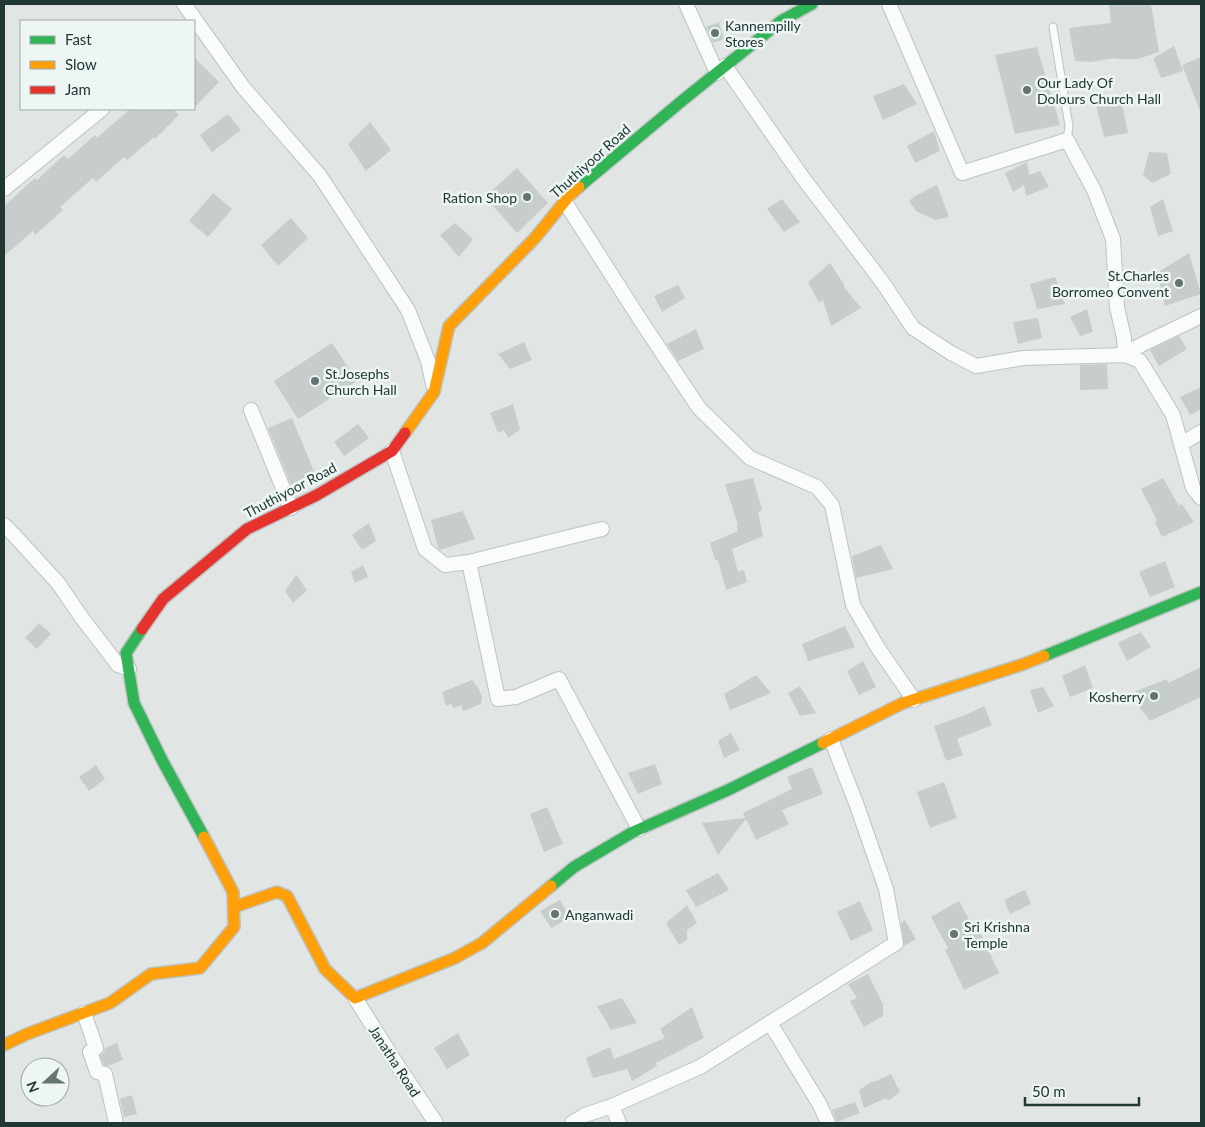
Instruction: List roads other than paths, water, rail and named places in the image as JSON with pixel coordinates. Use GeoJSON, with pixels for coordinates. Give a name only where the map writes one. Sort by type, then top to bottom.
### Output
{"type":"FeatureCollection","features":[{"type":"Feature","properties":{"kind":"main road","name":"Thuthiyoor Road"},"geometry":{"type":"LineString","coordinates":[[5,1041],[110,1003],[150,974],[200,968],[234,927],[233,892],[162,760],[134,703],[126,653],[163,599],[247,529],[317,495],[392,451],[434,392],[449,326],[535,238],[569,196],[781,21],[812,4]]}},
{"type":"Feature","properties":{"kind":"main road"},"geometry":{"type":"LineString","coordinates":[[234,907],[277,892],[287,896],[325,969],[355,998],[455,958],[482,944],[574,867],[639,829],[728,790],[903,703],[1024,664],[1201,592]]}},
{"type":"Feature","properties":{"kind":"street"},"geometry":{"type":"LineString","coordinates":[[184,4],[192,20]]}},
{"type":"Feature","properties":{"kind":"street"},"geometry":{"type":"LineString","coordinates":[[686,4],[721,70],[913,328],[950,353],[976,366],[1023,358],[1125,355],[1140,361],[1173,414],[1193,488],[1201,498]]}},
{"type":"Feature","properties":{"kind":"street"},"geometry":{"type":"LineString","coordinates":[[888,4],[962,173],[1067,140],[1094,190],[1113,239],[1118,307],[1125,355]]}},
{"type":"Feature","properties":{"kind":"street"},"geometry":{"type":"LineString","coordinates":[[197,30],[242,87],[320,176],[403,302],[408,310],[428,362],[434,392]]}},
{"type":"Feature","properties":{"kind":"street"},"geometry":{"type":"LineString","coordinates":[[4,189],[101,110]]}},
{"type":"Feature","properties":{"kind":"street"},"geometry":{"type":"LineString","coordinates":[[565,202],[699,408],[750,458],[817,487],[832,505],[853,605],[878,648],[914,700]]}},
{"type":"Feature","properties":{"kind":"street"},"geometry":{"type":"LineString","coordinates":[[1125,355],[1201,316]]}},
{"type":"Feature","properties":{"kind":"street"},"geometry":{"type":"LineString","coordinates":[[251,410],[291,508]]}},
{"type":"Feature","properties":{"kind":"street"},"geometry":{"type":"LineString","coordinates":[[1181,444],[1201,432]]}},
{"type":"Feature","properties":{"kind":"street"},"geometry":{"type":"LineString","coordinates":[[392,451],[425,549],[445,565],[469,562],[602,529]]}},
{"type":"Feature","properties":{"kind":"street"},"geometry":{"type":"LineString","coordinates":[[4,525],[58,583],[118,665],[129,669]]}},
{"type":"Feature","properties":{"kind":"street"},"geometry":{"type":"LineString","coordinates":[[469,562],[498,699],[516,697],[558,679],[639,829]]}},
{"type":"Feature","properties":{"kind":"street"},"geometry":{"type":"LineString","coordinates":[[572,1123],[700,1067],[896,943],[886,889],[831,739]]}},
{"type":"Feature","properties":{"kind":"street","name":"Janatha Road"},"geometry":{"type":"LineString","coordinates":[[355,998],[436,1123]]}},
{"type":"Feature","properties":{"kind":"street"},"geometry":{"type":"LineString","coordinates":[[84,1013],[96,1048],[90,1052],[97,1072],[105,1074],[116,1123]]}},
{"type":"Feature","properties":{"kind":"street"},"geometry":{"type":"LineString","coordinates":[[770,1023],[820,1105],[828,1123]]}},
{"type":"Feature","properties":{"kind":"street"},"geometry":{"type":"LineString","coordinates":[[612,1106],[619,1123]]}},
{"type":"Feature","properties":{"kind":"lane"},"geometry":{"type":"LineString","coordinates":[[1053,27],[1070,126],[1067,140]]}},
{"type":"Feature","properties":{"kind":"place","name":"Kannempilly Stores"},"geometry":{"type":"Point","coordinates":[715,33]}},
{"type":"Feature","properties":{"kind":"place","name":"Our Lady Of Dolours Church Hall"},"geometry":{"type":"Point","coordinates":[1027,90]}},
{"type":"Feature","properties":{"kind":"place","name":"Ration Shop"},"geometry":{"type":"Point","coordinates":[527,197]}},
{"type":"Feature","properties":{"kind":"place","name":"St.Charles Borromeo Convent"},"geometry":{"type":"Point","coordinates":[1179,283]}},
{"type":"Feature","properties":{"kind":"place","name":"St.Josephs Church Hall"},"geometry":{"type":"Point","coordinates":[315,381]}},
{"type":"Feature","properties":{"kind":"place","name":"Kosherry"},"geometry":{"type":"Point","coordinates":[1154,696]}},
{"type":"Feature","properties":{"kind":"place","name":"Anganwadi"},"geometry":{"type":"Point","coordinates":[555,914]}},
{"type":"Feature","properties":{"kind":"place","name":"Sri Krishna Temple"},"geometry":{"type":"Point","coordinates":[954,934]}}]}
